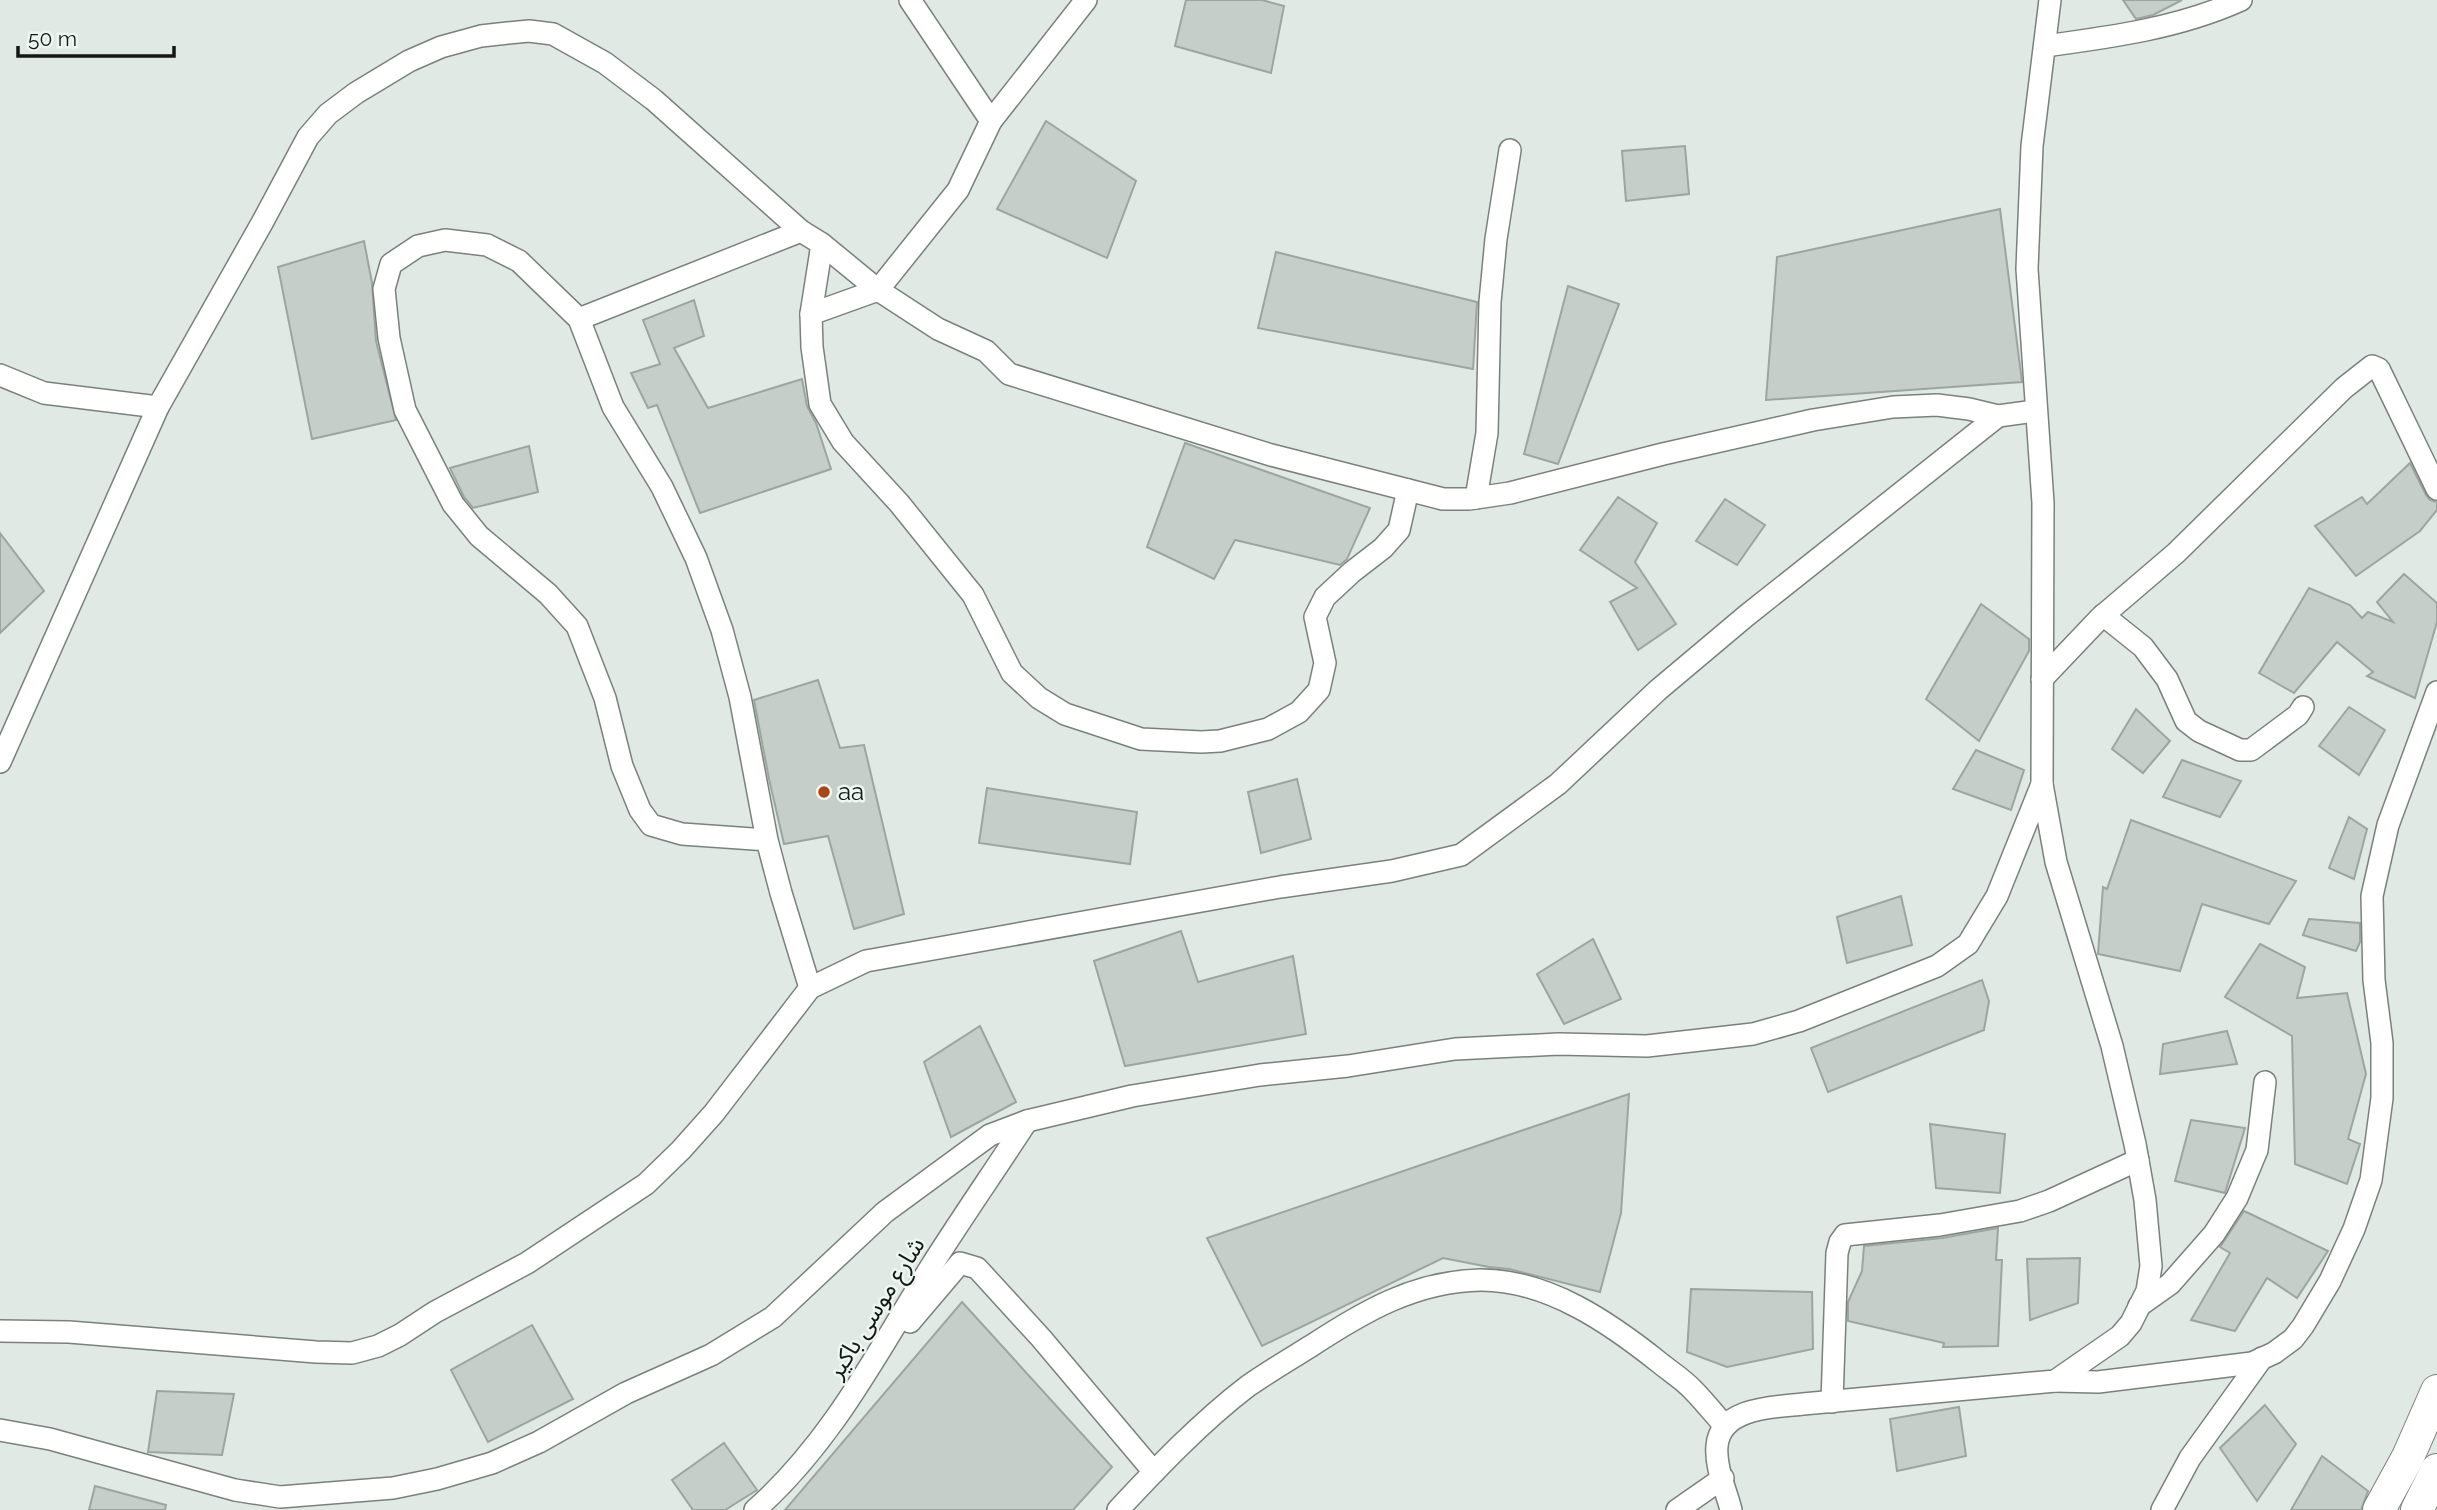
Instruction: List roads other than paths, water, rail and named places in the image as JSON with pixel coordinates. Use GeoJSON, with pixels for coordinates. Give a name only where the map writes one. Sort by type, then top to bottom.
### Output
{"type":"FeatureCollection","features":[{"type":"Feature","properties":{"kind":"main road"},"geometry":{"type":"LineString","coordinates":[[2379,1510],[2408,1457],[2437,1391]]}},
{"type":"Feature","properties":{"kind":"main road"},"geometry":{"type":"LineString","coordinates":[[2417,1510],[2437,1470]]}},
{"type":"Feature","properties":{"kind":"street"},"geometry":{"type":"LineString","coordinates":[[910,0],[991,121]]}},
{"type":"Feature","properties":{"kind":"street"},"geometry":{"type":"LineString","coordinates":[[811,314],[878,290],[958,190],[991,121],[1086,0]]}},
{"type":"Feature","properties":{"kind":"street"},"geometry":{"type":"LineString","coordinates":[[2050,0],[2032,146],[2028,217],[2029,325],[2043,503],[2042,784],[2056,862],[2112,1046],[2138,1160],[2151,1266],[2147,1291],[2131,1323],[2120,1336],[2055,1381]]}},
{"type":"Feature","properties":{"kind":"street"},"geometry":{"type":"LineString","coordinates":[[2045,46],[2157,28],[2214,12],[2241,0]]}},
{"type":"Feature","properties":{"kind":"street"},"geometry":{"type":"LineString","coordinates":[[0,762],[158,407],[308,137],[328,114],[356,93],[409,61],[441,47],[481,36],[529,31],[553,34],[605,63],[654,100],[801,231],[822,244],[878,290],[938,329],[986,351],[1009,374],[1271,455],[1443,499],[1510,493],[1663,453],[1894,407],[1937,405],[1998,416],[2035,411]]}},
{"type":"Feature","properties":{"kind":"street"},"geometry":{"type":"LineString","coordinates":[[1476,498],[1487,433],[1490,309],[1496,239],[1510,150]]}},
{"type":"Feature","properties":{"kind":"street"},"geometry":{"type":"LineString","coordinates":[[579,319],[801,231]]}},
{"type":"Feature","properties":{"kind":"street"},"geometry":{"type":"LineString","coordinates":[[767,840],[682,834],[652,825],[639,810],[622,766],[605,698],[577,626],[548,594],[480,537],[453,504],[405,410],[389,338],[384,289],[391,264],[418,246],[445,240],[487,245],[519,261],[579,319],[613,407],[662,487],[696,558],[722,630],[740,697],[767,840],[810,988]]}},
{"type":"Feature","properties":{"kind":"street"},"geometry":{"type":"LineString","coordinates":[[822,244],[811,314],[812,347],[820,404],[843,442],[899,503],[973,595],[1012,673],[1039,698],[1065,714],[1141,740],[1220,741],[1268,729],[1299,712],[1318,690],[1325,663],[1315,617],[1325,597],[1383,548],[1399,530],[1408,490]]}},
{"type":"Feature","properties":{"kind":"street"},"geometry":{"type":"LineString","coordinates":[[2042,678],[2103,615],[2176,553],[2344,388],[2372,366],[2379,369],[2437,489]]}},
{"type":"Feature","properties":{"kind":"street"},"geometry":{"type":"LineString","coordinates":[[0,375],[44,393],[158,407]]}},
{"type":"Feature","properties":{"kind":"street"},"geometry":{"type":"LineString","coordinates":[[0,1331],[69,1332],[316,1352],[352,1353],[379,1346],[435,1312],[527,1263],[646,1184],[714,1113],[810,988],[866,961],[1280,887],[1392,872],[1461,855],[1558,784],[1658,691],[1746,616],[1998,416]]}},
{"type":"Feature","properties":{"kind":"street"},"geometry":{"type":"LineString","coordinates":[[2103,615],[2143,647],[2167,679],[2186,721],[2199,731],[2240,750],[2251,750],[2298,715],[2303,707]]}},
{"type":"Feature","properties":{"kind":"street"},"geometry":{"type":"LineString","coordinates":[[1731,1510],[1717,1444],[1724,1426],[1744,1413],[1767,1408],[2055,1381],[2098,1382],[2252,1363],[2293,1339],[2304,1326],[2330,1282],[2354,1229],[2371,1180],[2382,1098],[2382,1042],[2374,980],[2372,896],[2388,825],[2437,692]]}},
{"type":"Feature","properties":{"kind":"street"},"geometry":{"type":"LineString","coordinates":[[0,1430],[110,1454],[213,1485],[280,1497],[393,1488],[492,1463],[539,1441],[626,1393],[710,1355],[773,1317],[885,1212],[990,1135],[1027,1121],[1132,1096],[1260,1074],[1348,1066],[1455,1049],[1559,1044],[1647,1046],[1753,1034],[1798,1021],[1937,966],[1968,944],[1997,896],[2042,784]]}},
{"type":"Feature","properties":{"kind":"street"},"geometry":{"type":"LineString","coordinates":[[2139,1306],[2170,1284],[2214,1234],[2237,1198],[2257,1150],[2265,1083]]}},
{"type":"Feature","properties":{"kind":"street","name":"شارع موسى باكير"},"geometry":{"type":"LineString","coordinates":[[755,1510],[777,1490],[849,1401],[930,1268],[1027,1121]]}},
{"type":"Feature","properties":{"kind":"street"},"geometry":{"type":"LineString","coordinates":[[1832,1402],[1837,1253],[1845,1235],[2020,1211],[2049,1201],[2138,1160]]}},
{"type":"Feature","properties":{"kind":"street"},"geometry":{"type":"LineString","coordinates":[[888,1338],[913,1320],[960,1263],[977,1268],[1041,1338],[1154,1472]]}},
{"type":"Feature","properties":{"kind":"street"},"geometry":{"type":"LineString","coordinates":[[1118,1510],[1154,1472],[1249,1386],[1360,1314],[1401,1295],[1444,1285],[1481,1280],[1509,1283],[1554,1296],[1635,1342],[1692,1389],[1724,1426]]}},
{"type":"Feature","properties":{"kind":"street"},"geometry":{"type":"LineString","coordinates":[[2162,1510],[2190,1458],[2262,1358]]}},
{"type":"Feature","properties":{"kind":"street"},"geometry":{"type":"LineString","coordinates":[[1677,1510],[1723,1478]]}},
{"type":"Feature","properties":{"kind":"place","name":"aa"},"geometry":{"type":"Point","coordinates":[824,792]}}]}
